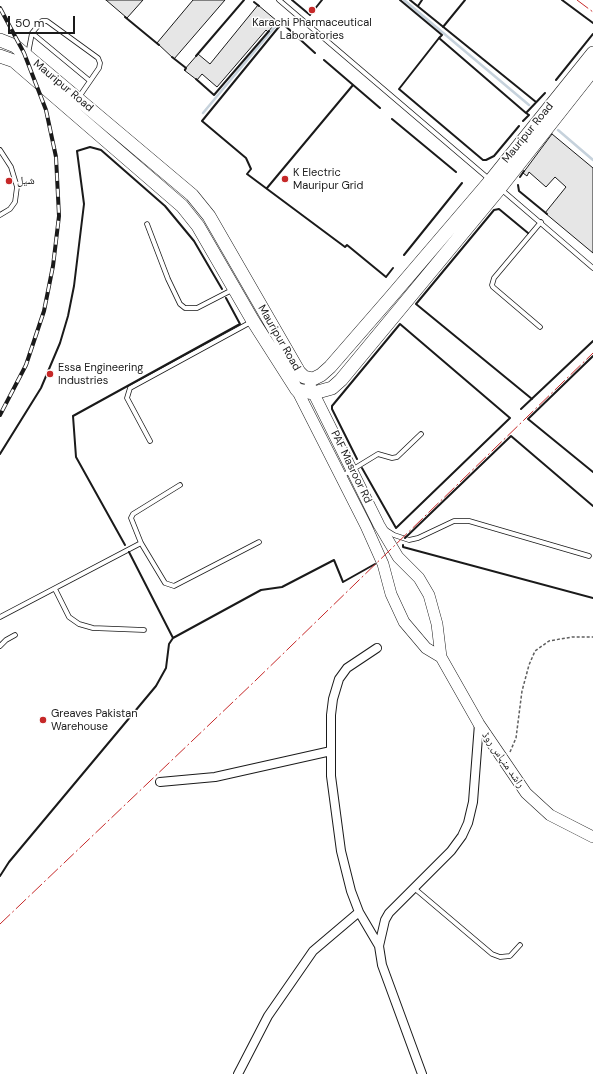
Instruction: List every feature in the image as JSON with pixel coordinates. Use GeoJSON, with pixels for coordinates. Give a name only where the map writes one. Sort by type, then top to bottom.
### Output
{"type":"FeatureCollection","features":[{"type":"Feature","properties":{"kind":"main road"},"geometry":{"type":"LineString","coordinates":[[0,33],[15,46]]}},
{"type":"Feature","properties":{"kind":"main road","name":"Mauripur Road"},"geometry":{"type":"LineString","coordinates":[[0,40],[15,46],[28,56],[192,195],[205,211],[299,372],[304,377],[313,379],[321,376],[330,367],[496,184]]}},
{"type":"Feature","properties":{"kind":"main road","name":"Mauripur Road"},"geometry":{"type":"LineString","coordinates":[[550,115],[593,53]]}},
{"type":"Feature","properties":{"kind":"main road","name":"Mauripur Road"},"geometry":{"type":"LineString","coordinates":[[0,56],[14,61],[182,206],[201,231],[253,321],[296,390],[314,393],[332,388],[341,380],[540,127],[593,70]]}},
{"type":"Feature","properties":{"kind":"main road"},"geometry":{"type":"LineString","coordinates":[[44,88],[54,78]]}},
{"type":"Feature","properties":{"kind":"main road","name":"PAF Masroor Rd"},"geometry":{"type":"LineString","coordinates":[[304,377],[314,393],[379,525],[398,557]]}},
{"type":"Feature","properties":{"kind":"main road","name":"PAF Masroor Rd"},"geometry":{"type":"LineString","coordinates":[[296,390],[384,564]]}},
{"type":"Feature","properties":{"kind":"main road","name":"راشد منہاس روڈ"},"geometry":{"type":"LineString","coordinates":[[398,557],[419,578],[428,595],[438,624],[441,657],[479,724],[503,760],[526,793],[550,815],[593,837]]}},
{"type":"Feature","properties":{"kind":"main road","name":"راشد منہاس روڈ"},"geometry":{"type":"LineString","coordinates":[[384,564],[390,594],[404,622],[426,648],[441,657]]}},
{"type":"Feature","properties":{"kind":"street"},"geometry":{"type":"LineString","coordinates":[[377,648],[347,668],[339,679],[332,710],[331,776],[341,851],[351,891],[359,912],[379,946],[382,965],[422,1074]]}},
{"type":"Feature","properties":{"kind":"street"},"geometry":{"type":"LineString","coordinates":[[379,946],[385,920],[389,913],[451,851],[462,836],[468,823],[473,802],[479,724]]}},
{"type":"Feature","properties":{"kind":"street"},"geometry":{"type":"LineString","coordinates":[[160,782],[215,777],[331,751]]}},
{"type":"Feature","properties":{"kind":"street"},"geometry":{"type":"LineString","coordinates":[[238,1074],[268,1016],[313,951],[359,912]]}},
{"type":"Feature","properties":{"kind":"lane"},"geometry":{"type":"LineString","coordinates":[[279,0],[541,222],[593,268]]}},
{"type":"Feature","properties":{"kind":"lane"},"geometry":{"type":"LineString","coordinates":[[28,56],[32,32],[42,21],[47,21],[98,58],[100,63],[99,68],[78,98]]}},
{"type":"Feature","properties":{"kind":"lane"},"geometry":{"type":"LineString","coordinates":[[32,32],[90,81]]}},
{"type":"Feature","properties":{"kind":"lane"},"geometry":{"type":"LineString","coordinates":[[0,150],[11,167],[17,188],[14,202],[10,209],[0,215]]}},
{"type":"Feature","properties":{"kind":"lane"},"geometry":{"type":"LineString","coordinates":[[540,327],[492,285],[494,278],[541,222]]}},
{"type":"Feature","properties":{"kind":"lane"},"geometry":{"type":"LineString","coordinates":[[147,224],[168,279],[180,304],[185,308],[198,308],[234,289]]}},
{"type":"Feature","properties":{"kind":"lane"},"geometry":{"type":"LineString","coordinates":[[150,441],[127,398],[130,388],[253,321]]}},
{"type":"Feature","properties":{"kind":"lane"},"geometry":{"type":"LineString","coordinates":[[341,477],[378,454],[392,458],[396,457],[421,434]]}},
{"type":"Feature","properties":{"kind":"lane"},"geometry":{"type":"LineString","coordinates":[[180,485],[133,514],[131,521],[161,580],[174,586],[259,542]]}},
{"type":"Feature","properties":{"kind":"lane"},"geometry":{"type":"LineString","coordinates":[[379,525],[394,535],[409,540],[418,538],[454,521],[469,521],[589,556]]}},
{"type":"Feature","properties":{"kind":"lane"},"geometry":{"type":"LineString","coordinates":[[0,617],[141,543]]}},
{"type":"Feature","properties":{"kind":"lane"},"geometry":{"type":"LineString","coordinates":[[55,589],[69,617],[79,624],[93,628],[144,630]]}},
{"type":"Feature","properties":{"kind":"lane"},"geometry":{"type":"LineString","coordinates":[[0,646],[6,640],[15,635]]}},
{"type":"Feature","properties":{"kind":"lane"},"geometry":{"type":"LineString","coordinates":[[414,888],[492,954],[505,958],[510,956],[520,945]]}},
{"type":"Feature","properties":{"kind":"path"},"geometry":{"type":"LineString","coordinates":[[503,760],[511,751],[516,738],[522,691],[529,665],[536,651],[549,642],[572,637],[593,637]]}},
{"type":"Feature","properties":{"kind":"building"},"geometry":{"type":"Polygon","coordinates":[[[106,0],[143,0],[127,18],[106,0]]]}},
{"type":"Feature","properties":{"kind":"building"},"geometry":{"type":"Polygon","coordinates":[[[193,0],[225,0],[174,59],[157,43],[193,0]]]}},
{"type":"Feature","properties":{"kind":"building"},"geometry":{"type":"Polygon","coordinates":[[[258,5],[277,21],[268,32],[266,30],[217,87],[202,74],[197,80],[184,70],[198,54],[210,64],[258,5]]]}},
{"type":"Feature","properties":{"kind":"building"},"geometry":{"type":"Polygon","coordinates":[[[552,134],[593,168],[593,253],[545,213],[566,187],[555,177],[546,187],[529,172],[527,176],[523,173],[552,134]]]}},
{"type":"Feature","properties":{"kind":"waterway"},"geometry":{"type":"LineString","coordinates":[[404,0],[529,105]]}},
{"type":"Feature","properties":{"kind":"waterway"},"geometry":{"type":"LineString","coordinates":[[203,113],[279,22]]}},
{"type":"Feature","properties":{"kind":"waterway"},"geometry":{"type":"LineString","coordinates":[[558,130],[593,160]]}},
{"type":"Feature","properties":{"kind":"railway"},"geometry":{"type":"LineString","coordinates":[[0,8],[24,53],[46,110],[56,157],[59,216],[53,266],[44,311],[26,365],[0,415]]}},
{"type":"Feature","properties":{"kind":"wall"},"geometry":{"type":"LineString","coordinates":[[196,56],[244,0]]}},
{"type":"Feature","properties":{"kind":"wall"},"geometry":{"type":"LineString","coordinates":[[292,0],[310,15],[322,0]]}},
{"type":"Feature","properties":{"kind":"wall"},"geometry":{"type":"LineString","coordinates":[[400,0],[442,35],[439,38],[526,113],[545,93]]}},
{"type":"Feature","properties":{"kind":"wall"},"geometry":{"type":"LineString","coordinates":[[410,0],[536,102]]}},
{"type":"Feature","properties":{"kind":"wall"},"geometry":{"type":"LineString","coordinates":[[418,6],[422,0]]}},
{"type":"Feature","properties":{"kind":"wall"},"geometry":{"type":"LineString","coordinates":[[443,27],[465,0]]}},
{"type":"Feature","properties":{"kind":"wall"},"geometry":{"type":"LineString","coordinates":[[562,0],[593,23]]}},
{"type":"Feature","properties":{"kind":"wall"},"geometry":{"type":"LineString","coordinates":[[254,2],[259,6]]}},
{"type":"Feature","properties":{"kind":"wall"},"geometry":{"type":"LineString","coordinates":[[125,17],[159,45]]}},
{"type":"Feature","properties":{"kind":"wall"},"geometry":{"type":"LineString","coordinates":[[315,53],[282,23],[202,121],[246,158],[251,169],[247,174],[345,247],[347,245],[386,277],[393,268]]}},
{"type":"Feature","properties":{"kind":"wall"},"geometry":{"type":"LineString","coordinates":[[196,79],[214,95],[269,31]]}},
{"type":"Feature","properties":{"kind":"wall"},"geometry":{"type":"LineString","coordinates":[[556,80],[593,34]]}},
{"type":"Feature","properties":{"kind":"wall"},"geometry":{"type":"LineString","coordinates":[[439,38],[399,89],[483,160],[494,156],[519,126]]}},
{"type":"Feature","properties":{"kind":"wall"},"geometry":{"type":"LineString","coordinates":[[172,57],[186,68],[185,70]]}},
{"type":"Feature","properties":{"kind":"wall"},"geometry":{"type":"LineString","coordinates":[[324,60],[380,108]]}},
{"type":"Feature","properties":{"kind":"wall"},"geometry":{"type":"LineString","coordinates":[[267,188],[353,85]]}},
{"type":"Feature","properties":{"kind":"wall"},"geometry":{"type":"LineString","coordinates":[[523,121],[529,115],[526,113]]}},
{"type":"Feature","properties":{"kind":"wall"},"geometry":{"type":"LineString","coordinates":[[392,119],[456,172]]}},
{"type":"Feature","properties":{"kind":"wall"},"geometry":{"type":"LineString","coordinates":[[0,454],[41,388],[60,343],[68,316],[74,286],[84,204],[77,151],[90,147],[101,150],[165,206],[194,241],[222,289]]}},
{"type":"Feature","properties":{"kind":"wall"},"geometry":{"type":"LineString","coordinates":[[520,177],[524,171]]}},
{"type":"Feature","properties":{"kind":"wall"},"geometry":{"type":"LineString","coordinates":[[404,255],[462,183]]}},
{"type":"Feature","properties":{"kind":"wall"},"geometry":{"type":"LineString","coordinates":[[518,185],[519,191],[547,214]]}},
{"type":"Feature","properties":{"kind":"wall"},"geometry":{"type":"LineString","coordinates":[[528,233],[499,209],[494,210],[416,304],[532,399]]}},
{"type":"Feature","properties":{"kind":"wall"},"geometry":{"type":"LineString","coordinates":[[125,545],[76,457],[73,416],[240,324],[226,298]]}},
{"type":"Feature","properties":{"kind":"wall"},"geometry":{"type":"LineString","coordinates":[[357,459],[332,409],[332,406],[400,324],[510,418],[396,528],[362,468]]}},
{"type":"Feature","properties":{"kind":"wall"},"geometry":{"type":"LineString","coordinates":[[521,409],[593,341]]}},
{"type":"Feature","properties":{"kind":"wall"},"geometry":{"type":"LineString","coordinates":[[593,356],[528,419],[593,472]]}},
{"type":"Feature","properties":{"kind":"wall"},"geometry":{"type":"LineString","coordinates":[[405,538],[511,436],[593,506]]}},
{"type":"Feature","properties":{"kind":"wall"},"geometry":{"type":"LineString","coordinates":[[403,545],[403,547],[593,598]]}},
{"type":"Feature","properties":{"kind":"wall"},"geometry":{"type":"LineString","coordinates":[[129,552],[173,638],[261,590],[282,587],[334,560],[343,582],[375,564]]}},
{"type":"Feature","properties":{"kind":"wall"},"geometry":{"type":"LineString","coordinates":[[0,876],[9,862],[156,686],[166,668],[169,644],[173,638]]}},
{"type":"Feature","properties":{"kind":"power"},"geometry":{"type":"LineString","coordinates":[[577,0],[593,12]]}},
{"type":"Feature","properties":{"kind":"power"},"geometry":{"type":"LineString","coordinates":[[0,924],[255,681],[593,353]]}},
{"type":"Feature","properties":{"kind":"place","name":"Karachi Pharmaceutical Laboratories"},"geometry":{"type":"Point","coordinates":[312,10]}},
{"type":"Feature","properties":{"kind":"place","name":"K Electric Mauripur Grid"},"geometry":{"type":"Point","coordinates":[285,179]}},
{"type":"Feature","properties":{"kind":"place","name":"شیل"},"geometry":{"type":"Point","coordinates":[9,181]}},
{"type":"Feature","properties":{"kind":"place","name":"Essa Engineering Industries"},"geometry":{"type":"Point","coordinates":[50,374]}},
{"type":"Feature","properties":{"kind":"place","name":"Greaves Pakistan Warehouse"},"geometry":{"type":"Point","coordinates":[43,720]}}]}
